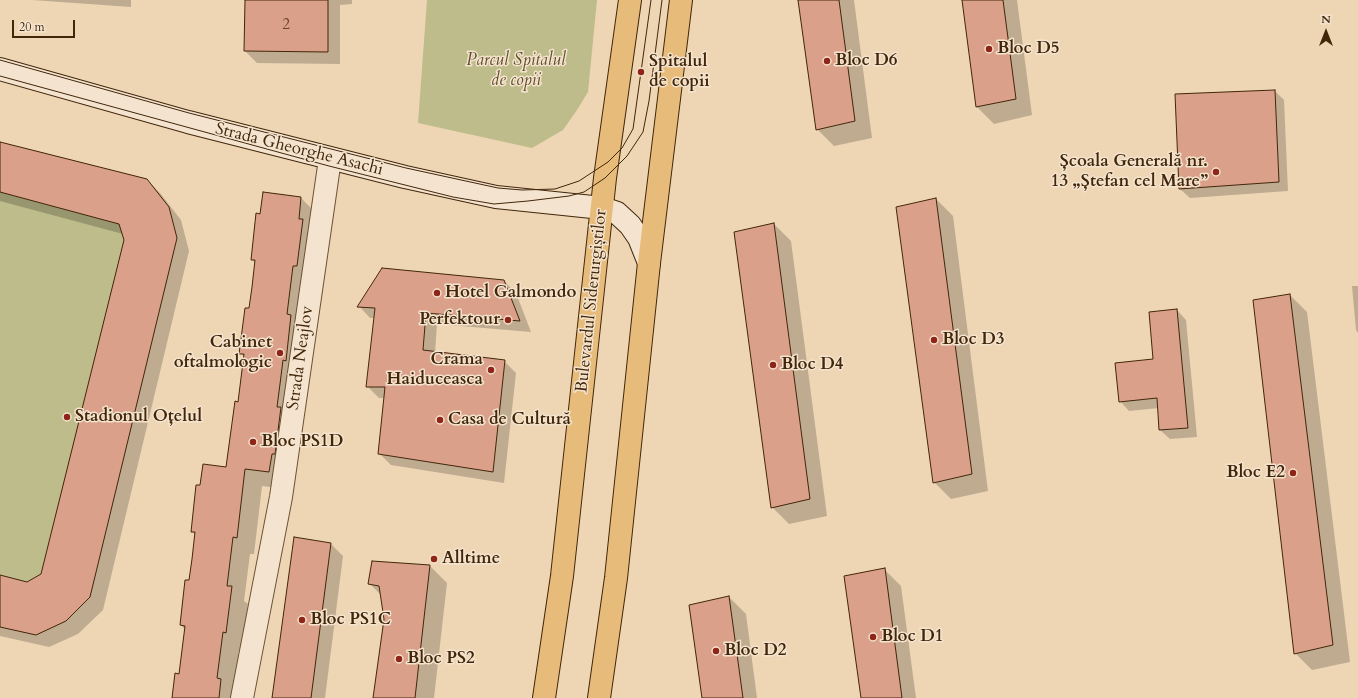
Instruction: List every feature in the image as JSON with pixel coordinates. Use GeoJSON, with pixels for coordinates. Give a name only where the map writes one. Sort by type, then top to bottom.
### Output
{"type":"FeatureCollection","features":[{"type":"Feature","properties":{"kind":"main road","name":"Bulevardul Siderurgiștilor"},"geometry":{"type":"LineString","coordinates":[[544,698],[562,576],[602,208],[630,0]]}},
{"type":"Feature","properties":{"kind":"main road"},"geometry":{"type":"LineString","coordinates":[[599,698],[616,578],[649,263],[681,0]]}},
{"type":"Feature","properties":{"kind":"street","name":"Strada Gheorghe Asachi"},"geometry":{"type":"LineString","coordinates":[[0,69],[188,122],[333,159],[496,197],[602,208],[617,213],[630,225],[639,238],[649,263]]}},
{"type":"Feature","properties":{"kind":"street","name":"Strada Neajlov"},"geometry":{"type":"LineString","coordinates":[[242,698],[281,497],[329,166],[333,159]]}},
{"type":"Feature","properties":{"kind":"green space","name":"Parcul Spitalul de copii"},"geometry":{"type":"Polygon","coordinates":[[[427,0],[597,0],[588,92],[563,130],[532,148],[418,123],[427,0]]]}},
{"type":"Feature","properties":{"kind":"green space","name":"Stadionul Oțelul"},"geometry":{"type":"Polygon","coordinates":[[[0,142],[147,179],[169,207],[177,238],[90,597],[66,621],[36,635],[0,627],[0,142]]]}},
{"type":"Feature","properties":{"kind":"building"},"geometry":{"type":"Polygon","coordinates":[[[245,0],[328,0],[328,52],[244,51],[245,0]]]}},
{"type":"Feature","properties":{"kind":"building","name":"Bloc D6"},"geometry":{"type":"Polygon","coordinates":[[[798,0],[839,0],[855,121],[816,130],[798,0]]]}},
{"type":"Feature","properties":{"kind":"building","name":"Bloc D5"},"geometry":{"type":"Polygon","coordinates":[[[962,0],[1003,0],[1016,99],[976,107],[962,0]]]}},
{"type":"Feature","properties":{"kind":"building"},"geometry":{"type":"Polygon","coordinates":[[[1275,90],[1279,182],[1179,189],[1175,94],[1275,90]]]}},
{"type":"Feature","properties":{"kind":"building"},"geometry":{"type":"Polygon","coordinates":[[[0,142],[147,179],[169,207],[177,238],[90,597],[66,621],[36,635],[0,627],[0,575],[27,582],[41,574],[124,240],[119,224],[0,192],[0,142]]]}},
{"type":"Feature","properties":{"kind":"building","name":"Bloc PS1D"},"geometry":{"type":"Polygon","coordinates":[[[263,192],[301,197],[299,219],[303,219],[297,266],[293,266],[287,314],[291,315],[286,361],[283,360],[277,407],[281,407],[275,454],[272,454],[269,472],[245,469],[237,538],[233,537],[227,586],[232,586],[226,633],[223,632],[217,678],[221,679],[219,698],[172,698],[175,673],[179,674],[185,626],[180,625],[185,580],[189,580],[192,559],[195,532],[191,532],[196,485],[200,485],[203,464],[226,467],[235,401],[238,402],[244,354],[239,354],[245,308],[249,308],[252,287],[255,260],[251,260],[256,213],[260,214],[263,192]]]}},
{"type":"Feature","properties":{"kind":"building","name":"Bloc D3"},"geometry":{"type":"Polygon","coordinates":[[[936,198],[972,474],[933,483],[896,207],[936,198]]]}},
{"type":"Feature","properties":{"kind":"building","name":"Bloc D4"},"geometry":{"type":"Polygon","coordinates":[[[774,223],[810,499],[771,508],[734,232],[774,223]]]}},
{"type":"Feature","properties":{"kind":"building","name":"Casa de Cultură"},"geometry":{"type":"Polygon","coordinates":[[[382,268],[504,280],[520,321],[426,313],[423,350],[505,360],[493,472],[378,454],[385,387],[366,387],[375,308],[357,307],[382,268]]]}},
{"type":"Feature","properties":{"kind":"building","name":"Bloc E2"},"geometry":{"type":"Polygon","coordinates":[[[1290,294],[1333,645],[1294,654],[1253,300],[1290,294]]]}},
{"type":"Feature","properties":{"kind":"building"},"geometry":{"type":"Polygon","coordinates":[[[1177,309],[1188,428],[1159,430],[1157,398],[1119,402],[1115,363],[1153,359],[1149,312],[1177,309]]]}},
{"type":"Feature","properties":{"kind":"building","name":"Bloc PS1C"},"geometry":{"type":"Polygon","coordinates":[[[294,537],[331,543],[311,698],[272,698],[294,537]]]}},
{"type":"Feature","properties":{"kind":"building","name":"Bloc PS2"},"geometry":{"type":"Polygon","coordinates":[[[372,561],[430,565],[415,698],[373,698],[384,619],[379,586],[368,584],[372,561]]]}},
{"type":"Feature","properties":{"kind":"building","name":"Bloc D1"},"geometry":{"type":"Polygon","coordinates":[[[885,568],[902,698],[861,698],[844,576],[885,568]]]}},
{"type":"Feature","properties":{"kind":"building","name":"Bloc D2"},"geometry":{"type":"Polygon","coordinates":[[[729,596],[743,698],[702,698],[689,605],[729,596]]]}},
{"type":"Feature","properties":{"kind":"tram line"},"geometry":{"type":"LineString","coordinates":[[0,60],[189,113],[406,168],[498,188],[522,190],[555,189],[579,181],[608,162],[622,148],[633,129],[651,0]]}},
{"type":"Feature","properties":{"kind":"tram line"},"geometry":{"type":"LineString","coordinates":[[0,76],[329,166],[453,197],[494,204],[528,201],[569,196],[584,192],[605,178],[627,156],[643,132],[649,101],[662,0]]}},
{"type":"Feature","properties":{"kind":"place","name":"Bloc D5"},"geometry":{"type":"Point","coordinates":[989,49]}},
{"type":"Feature","properties":{"kind":"place","name":"Bloc D6"},"geometry":{"type":"Point","coordinates":[827,61]}},
{"type":"Feature","properties":{"kind":"place","name":"Spitalul de copii"},"geometry":{"type":"Point","coordinates":[641,72]}},
{"type":"Feature","properties":{"kind":"place","name":"Școala Generală nr. 13 „Ștefan cel Mare”"},"geometry":{"type":"Point","coordinates":[1216,172]}},
{"type":"Feature","properties":{"kind":"place","name":"Hotel Galmondo"},"geometry":{"type":"Point","coordinates":[437,293]}},
{"type":"Feature","properties":{"kind":"place","name":"Perfektour"},"geometry":{"type":"Point","coordinates":[508,320]}},
{"type":"Feature","properties":{"kind":"place","name":"Bloc D3"},"geometry":{"type":"Point","coordinates":[934,340]}},
{"type":"Feature","properties":{"kind":"place","name":"Cabinet oftalmologic"},"geometry":{"type":"Point","coordinates":[280,353]}},
{"type":"Feature","properties":{"kind":"place","name":"Bloc D4"},"geometry":{"type":"Point","coordinates":[773,365]}},
{"type":"Feature","properties":{"kind":"place","name":"Crama Haiduceasca"},"geometry":{"type":"Point","coordinates":[491,370]}},
{"type":"Feature","properties":{"kind":"place","name":"Stadionul Oțelul"},"geometry":{"type":"Point","coordinates":[67,417]}},
{"type":"Feature","properties":{"kind":"place","name":"Casa de Cultură"},"geometry":{"type":"Point","coordinates":[440,420]}},
{"type":"Feature","properties":{"kind":"place","name":"Bloc PS1D"},"geometry":{"type":"Point","coordinates":[253,442]}},
{"type":"Feature","properties":{"kind":"place","name":"Bloc E2"},"geometry":{"type":"Point","coordinates":[1293,473]}},
{"type":"Feature","properties":{"kind":"place","name":"Alltime"},"geometry":{"type":"Point","coordinates":[434,559]}},
{"type":"Feature","properties":{"kind":"place","name":"Bloc PS1C"},"geometry":{"type":"Point","coordinates":[302,620]}},
{"type":"Feature","properties":{"kind":"place","name":"Bloc D1"},"geometry":{"type":"Point","coordinates":[873,637]}},
{"type":"Feature","properties":{"kind":"place","name":"Bloc D2"},"geometry":{"type":"Point","coordinates":[716,651]}},
{"type":"Feature","properties":{"kind":"place","name":"Bloc PS2"},"geometry":{"type":"Point","coordinates":[399,659]}}]}
